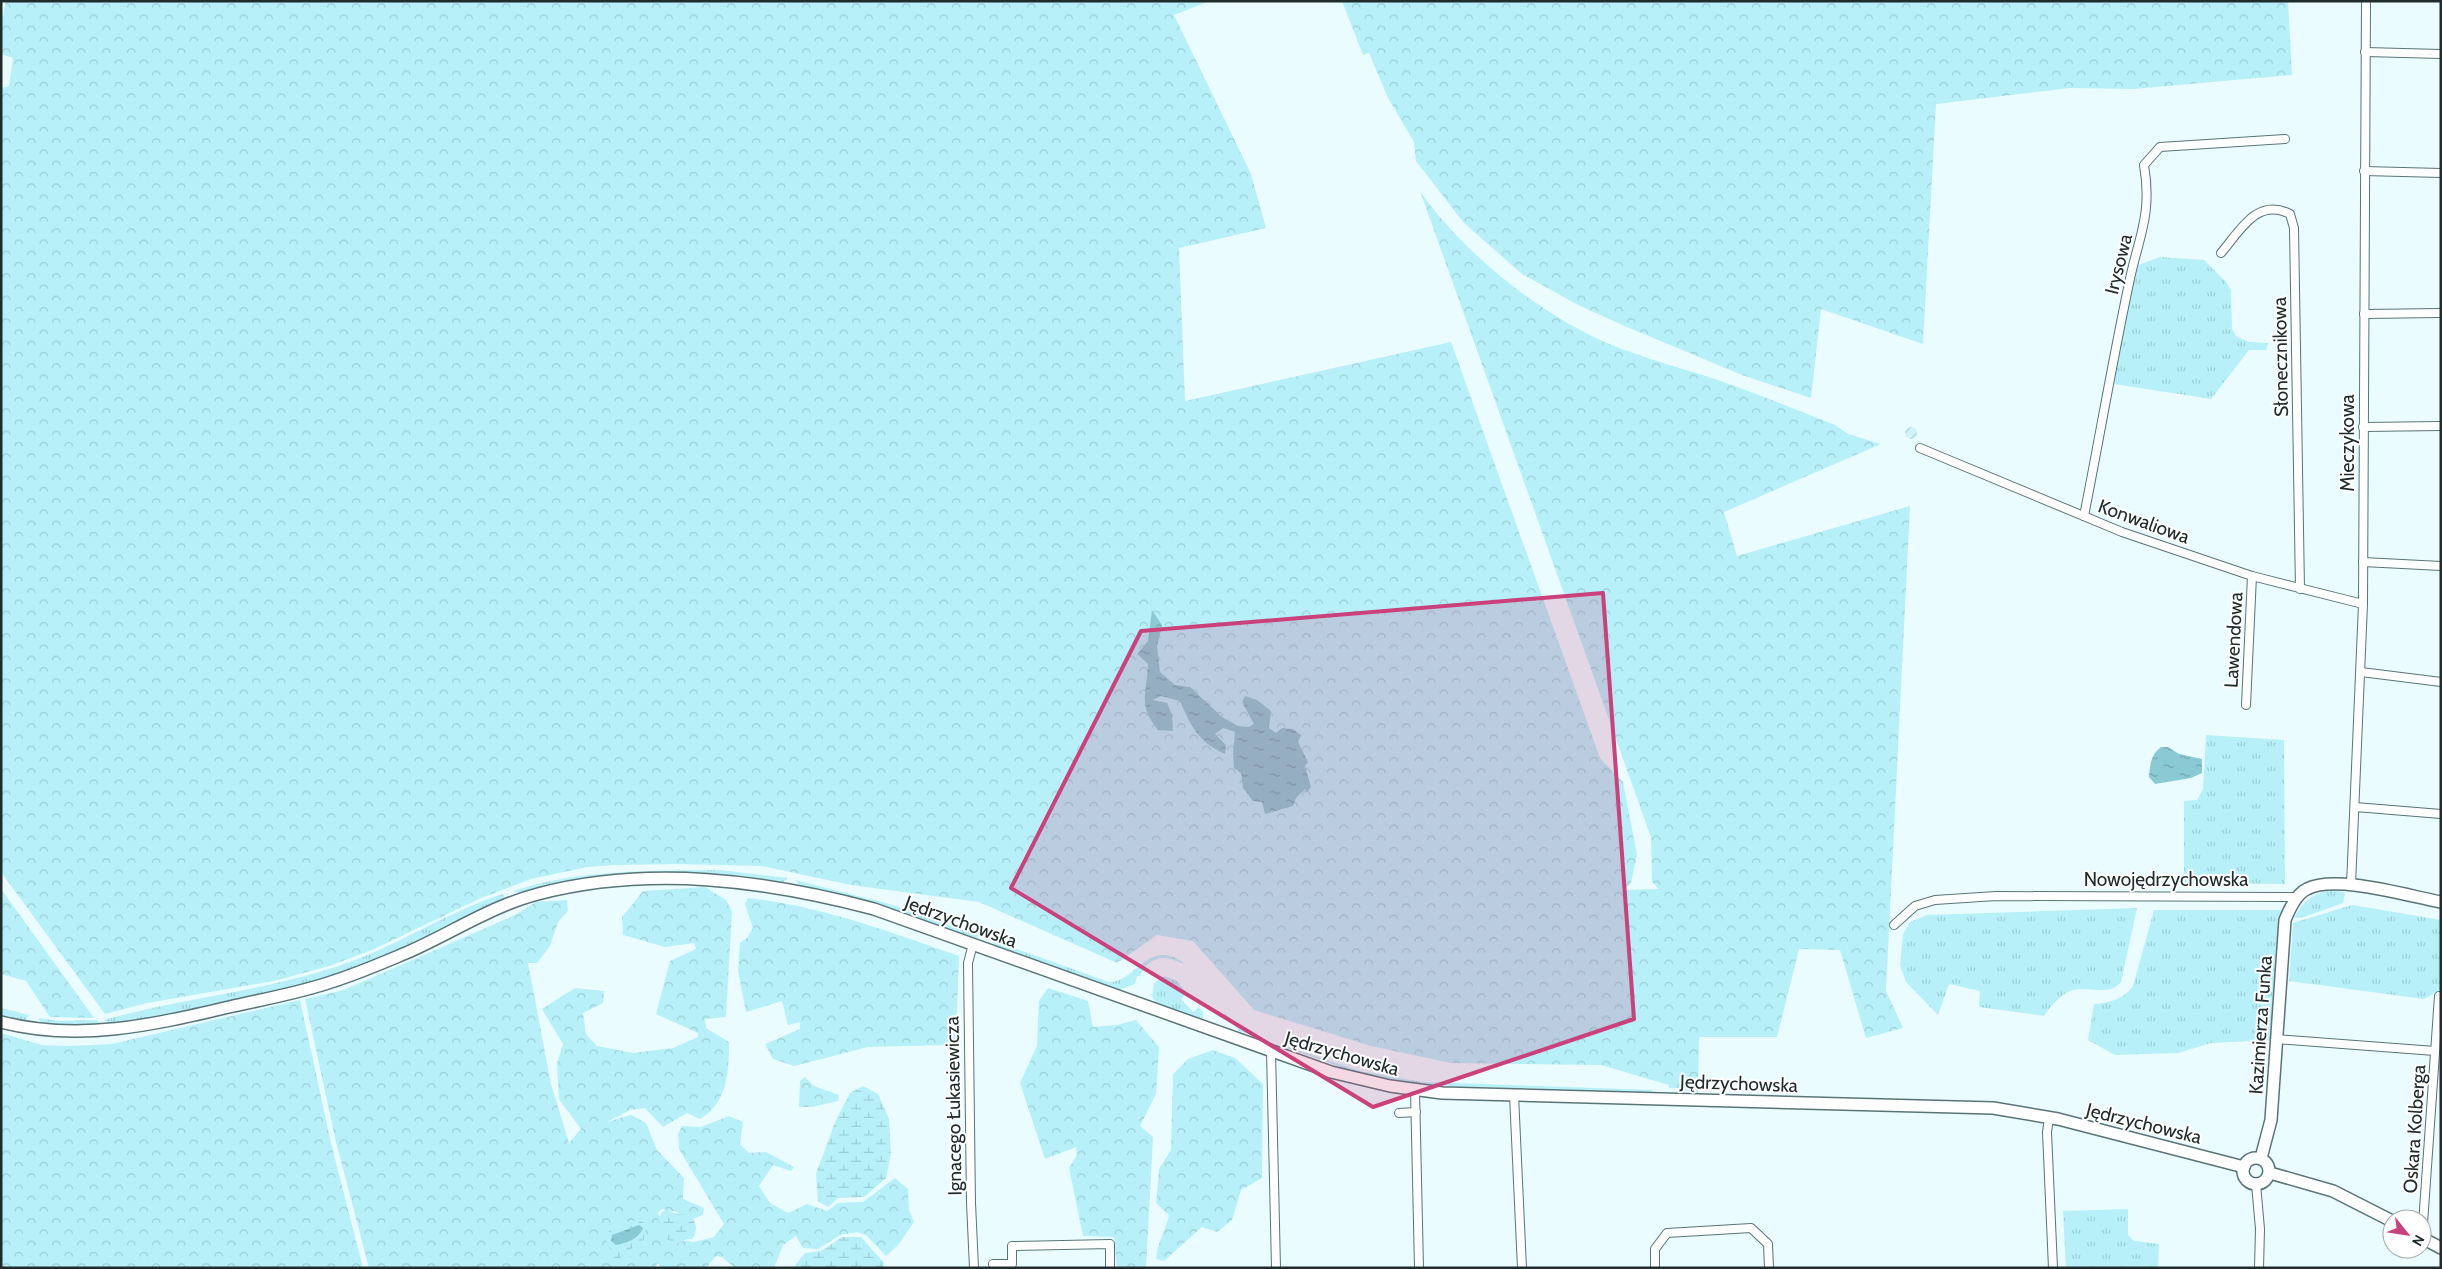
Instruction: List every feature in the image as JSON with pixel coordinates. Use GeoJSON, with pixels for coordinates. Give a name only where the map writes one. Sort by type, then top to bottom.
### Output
{"type":"FeatureCollection","features":[{"type":"Feature","properties":{"kind":"main road","name":"Jędrzychowska"},"geometry":{"type":"LineString","coordinates":[[1,1022],[58,1031],[106,1031],[164,1022],[334,982],[408,952],[513,902],[539,894],[613,881],[740,882],[790,888],[851,902],[898,917],[1271,1051],[1355,1079],[1415,1090],[1514,1095],[1970,1106],[2012,1110],[2244,1167]]}},
{"type":"Feature","properties":{"kind":"main road"},"geometry":{"type":"LineString","coordinates":[[2298,897],[2305,889],[2334,882],[2441,902]]}},
{"type":"Feature","properties":{"kind":"main road","name":"Kazimierza Funka"},"geometry":{"type":"LineString","coordinates":[[2261,1158],[2271,1120],[2285,920],[2298,897]]}},
{"type":"Feature","properties":{"kind":"main road"},"geometry":{"type":"LineString","coordinates":[[2252,1158],[2261,1158],[2267,1162],[2270,1173],[2263,1182],[2256,1184],[2249,1182],[2245,1177],[2244,1167],[2252,1158]]}},
{"type":"Feature","properties":{"kind":"main road"},"geometry":{"type":"LineString","coordinates":[[2270,1173],[2333,1191],[2382,1217]]}},
{"type":"Feature","properties":{"kind":"street","name":"Mieczykowa"},"geometry":{"type":"LineString","coordinates":[[2351,884],[2362,672],[2366,1]]}},
{"type":"Feature","properties":{"kind":"street"},"geometry":{"type":"LineString","coordinates":[[2365,52],[2441,54]]}},
{"type":"Feature","properties":{"kind":"street","name":"Irysowa"},"geometry":{"type":"LineString","coordinates":[[2084,516],[2128,285],[2148,210],[2148,188],[2144,165],[2160,147],[2285,139]]}},
{"type":"Feature","properties":{"kind":"street"},"geometry":{"type":"LineString","coordinates":[[2364,171],[2441,173]]}},
{"type":"Feature","properties":{"kind":"street","name":"Słonecznikowa"},"geometry":{"type":"LineString","coordinates":[[2221,253],[2257,212],[2279,208],[2290,214],[2294,228],[2300,589]]}},
{"type":"Feature","properties":{"kind":"street"},"geometry":{"type":"LineString","coordinates":[[2364,314],[2441,313]]}},
{"type":"Feature","properties":{"kind":"street"},"geometry":{"type":"LineString","coordinates":[[2364,427],[2441,426]]}},
{"type":"Feature","properties":{"kind":"street","name":"Konwaliowa"},"geometry":{"type":"LineString","coordinates":[[1920,448],[2122,532],[2252,576],[2363,604]]}},
{"type":"Feature","properties":{"kind":"street"},"geometry":{"type":"LineString","coordinates":[[2363,562],[2441,566]]}},
{"type":"Feature","properties":{"kind":"street","name":"Lawendowa"},"geometry":{"type":"LineString","coordinates":[[2246,705],[2252,576]]}},
{"type":"Feature","properties":{"kind":"street"},"geometry":{"type":"LineString","coordinates":[[2362,672],[2441,682]]}},
{"type":"Feature","properties":{"kind":"street"},"geometry":{"type":"LineString","coordinates":[[2355,807],[2441,814]]}},
{"type":"Feature","properties":{"kind":"street","name":"Nowojędrzychowska"},"geometry":{"type":"LineString","coordinates":[[1894,925],[1915,906],[1935,900],[1996,896],[2298,897]]}},
{"type":"Feature","properties":{"kind":"street","name":"Ignacego Łukasiewicza"},"geometry":{"type":"LineString","coordinates":[[973,944],[969,954],[968,972],[971,1203],[974,1268]]}},
{"type":"Feature","properties":{"kind":"street","name":"Oskara Kolberga"},"geometry":{"type":"LineString","coordinates":[[2424,1209],[2439,996]]}},
{"type":"Feature","properties":{"kind":"street","name":"Oskara Kolberga"},"geometry":{"type":"LineString","coordinates":[[2276,1039],[2435,1051]]}},
{"type":"Feature","properties":{"kind":"street"},"geometry":{"type":"LineString","coordinates":[[1271,1051],[1276,1268]]}},
{"type":"Feature","properties":{"kind":"street"},"geometry":{"type":"LineString","coordinates":[[1415,1090],[1419,1268]]}},
{"type":"Feature","properties":{"kind":"street"},"geometry":{"type":"LineString","coordinates":[[1514,1095],[1522,1268]]}},
{"type":"Feature","properties":{"kind":"street"},"geometry":{"type":"LineString","coordinates":[[1399,1112],[1416,1112]]}},
{"type":"Feature","properties":{"kind":"street"},"geometry":{"type":"LineString","coordinates":[[2049,1118],[2047,1132],[2053,1268]]}},
{"type":"Feature","properties":{"kind":"street"},"geometry":{"type":"LineString","coordinates":[[2256,1184],[2260,1229],[2258,1268]]}},
{"type":"Feature","properties":{"kind":"street"},"geometry":{"type":"LineString","coordinates":[[1655,1268],[1655,1249],[1667,1233],[1751,1228],[1768,1244],[1769,1268]]}},
{"type":"Feature","properties":{"kind":"street"},"geometry":{"type":"LineString","coordinates":[[994,1268],[993,1264],[1012,1264],[1012,1246],[1110,1244],[1110,1268]]}},
{"type":"Feature","properties":{"kind":"highlighted area"},"geometry":{"type":"Polygon","coordinates":[[[1603,593],[1634,1019],[1373,1107],[1011,888],[1141,631],[1603,593]]]}},
{"type":"Feature","properties":{"kind":"shaded area"},"geometry":{"type":"Polygon","coordinates":[[[1911,427],[1917,433],[1911,439],[1905,433],[1911,427]]]}},
{"type":"Feature","properties":{"kind":"green space"},"geometry":{"type":"Polygon","coordinates":[[[6,1],[1210,1],[1174,15],[1251,174],[1266,228],[1179,248],[1185,401],[1451,342],[1600,758],[1623,782],[1637,855],[1631,883],[1624,890],[1659,889],[1652,882],[1651,837],[1420,191],[1457,236],[1503,279],[1581,331],[1648,358],[1733,385],[1835,425],[1848,434],[1881,444],[1724,512],[1737,556],[1910,506],[1886,991],[1903,1028],[1866,1038],[1840,950],[1799,949],[1777,1037],[1699,1037],[1698,1094],[1677,1088],[1669,1088],[1669,1085],[1601,1065],[1451,1063],[1371,1046],[1254,1010],[1193,941],[1157,935],[1117,963],[979,902],[851,885],[762,866],[676,864],[587,867],[531,879],[481,898],[372,950],[329,966],[274,981],[147,1003],[105,1014],[1,872],[1,88],[9,86],[13,58],[1,54],[1,24],[6,1]]]}},
{"type":"Feature","properties":{"kind":"green space"},"geometry":{"type":"Polygon","coordinates":[[[1342,1],[2288,1],[2292,75],[2134,89],[2070,88],[1936,104],[1923,344],[1821,309],[1811,398],[1742,375],[1627,327],[1578,305],[1522,274],[1464,223],[1416,161],[1414,142],[1388,98],[1369,53],[1363,55],[1342,1]]]}},
{"type":"Feature","properties":{"kind":"green space"},"geometry":{"type":"Polygon","coordinates":[[[2160,257],[2204,260],[2225,281],[2231,290],[2232,329],[2236,336],[2249,342],[2268,343],[2266,350],[2249,350],[2211,399],[2114,384],[2130,295],[2138,265],[2160,257]]]}},
{"type":"Feature","properties":{"kind":"green space"},"geometry":{"type":"Polygon","coordinates":[[[2206,735],[2284,740],[2285,884],[2184,883],[2184,801],[2197,800],[2203,789],[2206,735]]]}},
{"type":"Feature","properties":{"kind":"green space"},"geometry":{"type":"Polygon","coordinates":[[[720,870],[788,878],[783,882],[731,876],[691,876],[520,893],[513,891],[539,884],[590,875],[641,871],[720,870]]]}},
{"type":"Feature","properties":{"kind":"green space"},"geometry":{"type":"Polygon","coordinates":[[[795,880],[893,905],[980,936],[975,939],[873,904],[801,886],[795,880]]]}},
{"type":"Feature","properties":{"kind":"green space"},"geometry":{"type":"Polygon","coordinates":[[[705,887],[726,900],[732,911],[726,1017],[705,1019],[706,1028],[729,1042],[727,1074],[721,1095],[709,1112],[700,1119],[687,1113],[663,1127],[645,1108],[630,1110],[607,1122],[631,1115],[646,1123],[657,1150],[684,1178],[683,1199],[704,1208],[703,1215],[691,1220],[677,1212],[662,1209],[658,1213],[665,1232],[674,1239],[694,1242],[714,1237],[724,1224],[679,1149],[678,1134],[682,1126],[701,1127],[729,1116],[743,1122],[740,1144],[749,1153],[766,1152],[794,1167],[791,1171],[773,1165],[759,1186],[770,1203],[788,1213],[807,1204],[827,1211],[838,1203],[863,1202],[895,1178],[908,1189],[909,1210],[914,1222],[898,1245],[886,1256],[866,1235],[857,1232],[840,1235],[818,1249],[803,1248],[796,1236],[783,1245],[774,1268],[735,1268],[722,1257],[716,1256],[706,1268],[663,1268],[657,1263],[656,1268],[369,1268],[336,1142],[305,999],[340,991],[360,983],[515,915],[536,902],[567,900],[568,911],[558,922],[550,946],[537,963],[528,963],[551,1084],[569,1143],[581,1129],[559,1099],[557,1063],[563,1044],[542,1009],[575,988],[604,991],[603,1003],[583,1013],[586,1034],[597,1046],[633,1053],[673,1048],[698,1037],[698,1033],[656,1014],[670,961],[696,949],[694,943],[665,947],[623,935],[622,917],[643,891],[705,887]]]}},
{"type":"Feature","properties":{"kind":"green space"},"geometry":{"type":"Polygon","coordinates":[[[1,889],[94,1018],[50,1017],[26,981],[1,974],[1,889]]]}},
{"type":"Feature","properties":{"kind":"green space"},"geometry":{"type":"Polygon","coordinates":[[[2334,890],[2345,893],[2343,903],[2304,917],[2294,918],[2310,898],[2334,890]]]}},
{"type":"Feature","properties":{"kind":"green space"},"geometry":{"type":"Polygon","coordinates":[[[503,894],[505,898],[497,903],[425,938],[371,963],[323,980],[233,1003],[111,1026],[104,1020],[165,1005],[317,973],[387,947],[463,909],[503,894]]]}},
{"type":"Feature","properties":{"kind":"green space"},"geometry":{"type":"Polygon","coordinates":[[[748,898],[802,907],[855,921],[959,956],[956,1039],[947,1045],[868,1047],[794,1066],[773,1059],[765,1044],[800,1029],[800,1022],[788,1025],[782,1001],[746,1012],[738,971],[740,943],[747,938],[753,928],[745,904],[748,898]]]}},
{"type":"Feature","properties":{"kind":"green space"},"geometry":{"type":"Polygon","coordinates":[[[2352,905],[2441,920],[2441,989],[2424,999],[2289,981],[2293,923],[2352,905]]]}},
{"type":"Feature","properties":{"kind":"green space"},"geometry":{"type":"Polygon","coordinates":[[[2137,908],[2121,982],[2116,987],[2110,989],[2077,989],[2070,991],[2062,996],[2044,1016],[1979,1007],[1980,991],[1949,984],[1938,1015],[1906,982],[1900,965],[1903,934],[1910,922],[1927,915],[2137,908]]]}},
{"type":"Feature","properties":{"kind":"green space"},"geometry":{"type":"Polygon","coordinates":[[[2154,910],[2281,910],[2272,1040],[2211,1043],[2178,1053],[2115,1055],[2088,1040],[2094,1004],[2116,1000],[2133,986],[2154,910]]]}},
{"type":"Feature","properties":{"kind":"green space"},"geometry":{"type":"Polygon","coordinates":[[[994,941],[1109,982],[1127,976],[1143,963],[1161,955],[1172,957],[1185,964],[1165,958],[1156,959],[1148,964],[1140,976],[1137,976],[1135,984],[1116,991],[992,946],[994,941]]]}},
{"type":"Feature","properties":{"kind":"green space"},"geometry":{"type":"Polygon","coordinates":[[[1165,976],[1177,981],[1187,993],[1181,999],[1193,1012],[1199,1007],[1203,1012],[1203,1018],[1198,1020],[1155,1002],[1152,996],[1154,983],[1165,976]]]}},
{"type":"Feature","properties":{"kind":"green space"},"geometry":{"type":"Polygon","coordinates":[[[1048,988],[1088,1001],[1093,1027],[1117,1025],[1136,1020],[1159,1047],[1156,1094],[1140,1126],[1153,1137],[1146,1268],[1117,1268],[1114,1237],[1083,1236],[1069,1168],[1077,1155],[1076,1147],[1045,1159],[1020,1083],[1037,1046],[1039,1001],[1048,988]]]}},
{"type":"Feature","properties":{"kind":"green space"},"geometry":{"type":"Polygon","coordinates":[[[300,1000],[331,1143],[363,1268],[1,1268],[1,1033],[42,1045],[112,1044],[300,1000]]]}},
{"type":"Feature","properties":{"kind":"green space"},"geometry":{"type":"Polygon","coordinates":[[[1,1008],[29,1015],[24,1022],[1,1017],[1,1008]]]}},
{"type":"Feature","properties":{"kind":"green space"},"geometry":{"type":"Polygon","coordinates":[[[1225,1013],[1242,1030],[1270,1041],[1239,1031],[1225,1013]]]}},
{"type":"Feature","properties":{"kind":"green space"},"geometry":{"type":"Polygon","coordinates":[[[39,1018],[57,1021],[97,1020],[99,1023],[97,1027],[40,1024],[39,1018]]]}},
{"type":"Feature","properties":{"kind":"green space"},"geometry":{"type":"Polygon","coordinates":[[[1280,1044],[1360,1071],[1422,1082],[1653,1090],[1651,1092],[1417,1084],[1352,1071],[1280,1044]]]}},
{"type":"Feature","properties":{"kind":"green space"},"geometry":{"type":"Polygon","coordinates":[[[1213,1050],[1235,1058],[1263,1084],[1262,1178],[1241,1190],[1232,1220],[1217,1232],[1202,1227],[1164,1261],[1156,1259],[1169,1215],[1156,1203],[1159,1169],[1171,1150],[1173,1074],[1188,1059],[1213,1050]]]}},
{"type":"Feature","properties":{"kind":"green space"},"geometry":{"type":"Polygon","coordinates":[[[805,1077],[814,1086],[839,1095],[838,1101],[812,1107],[799,1107],[800,1081],[805,1077]]]}},
{"type":"Feature","properties":{"kind":"green space"},"geometry":{"type":"Polygon","coordinates":[[[863,1086],[878,1094],[889,1119],[891,1154],[886,1178],[864,1197],[838,1198],[828,1207],[818,1201],[816,1174],[835,1122],[850,1093],[863,1086]]]}},
{"type":"Feature","properties":{"kind":"green space"},"geometry":{"type":"Polygon","coordinates":[[[667,1209],[674,1213],[690,1215],[696,1227],[692,1239],[687,1239],[677,1244],[662,1237],[662,1227],[658,1218],[667,1209]]]}},
{"type":"Feature","properties":{"kind":"green space"},"geometry":{"type":"Polygon","coordinates":[[[2128,1209],[2128,1235],[2134,1241],[2159,1244],[2158,1268],[2066,1268],[2063,1211],[2128,1209]]]}},
{"type":"Feature","properties":{"kind":"green space"},"geometry":{"type":"Polygon","coordinates":[[[641,1220],[646,1226],[641,1245],[632,1248],[617,1260],[610,1259],[611,1250],[604,1237],[620,1224],[641,1220]]]}},
{"type":"Feature","properties":{"kind":"green space"},"geometry":{"type":"Polygon","coordinates":[[[842,1237],[861,1237],[884,1263],[883,1268],[793,1268],[805,1253],[821,1251],[842,1237]]]}},
{"type":"Feature","properties":{"kind":"water"},"geometry":{"type":"Polygon","coordinates":[[[1152,610],[1162,625],[1157,647],[1160,672],[1175,685],[1190,687],[1222,717],[1238,726],[1249,727],[1254,724],[1242,702],[1245,696],[1257,700],[1271,711],[1269,728],[1276,733],[1282,728],[1293,729],[1301,735],[1298,742],[1308,762],[1305,766],[1311,787],[1307,792],[1305,789],[1296,798],[1293,806],[1265,814],[1262,802],[1253,801],[1243,788],[1241,773],[1234,768],[1235,732],[1223,728],[1215,734],[1226,745],[1225,754],[1208,744],[1196,732],[1180,701],[1161,696],[1153,700],[1167,703],[1172,715],[1173,731],[1158,730],[1147,713],[1145,706],[1148,664],[1137,654],[1148,641],[1152,610]]]}},
{"type":"Feature","properties":{"kind":"water"},"geometry":{"type":"Polygon","coordinates":[[[2161,747],[2168,747],[2179,754],[2202,759],[2202,773],[2191,778],[2155,784],[2149,777],[2150,768],[2153,757],[2161,747]]]}},
{"type":"Feature","properties":{"kind":"water"},"geometry":{"type":"Polygon","coordinates":[[[639,1225],[643,1228],[632,1240],[616,1245],[611,1241],[612,1235],[639,1225]]]}}]}
